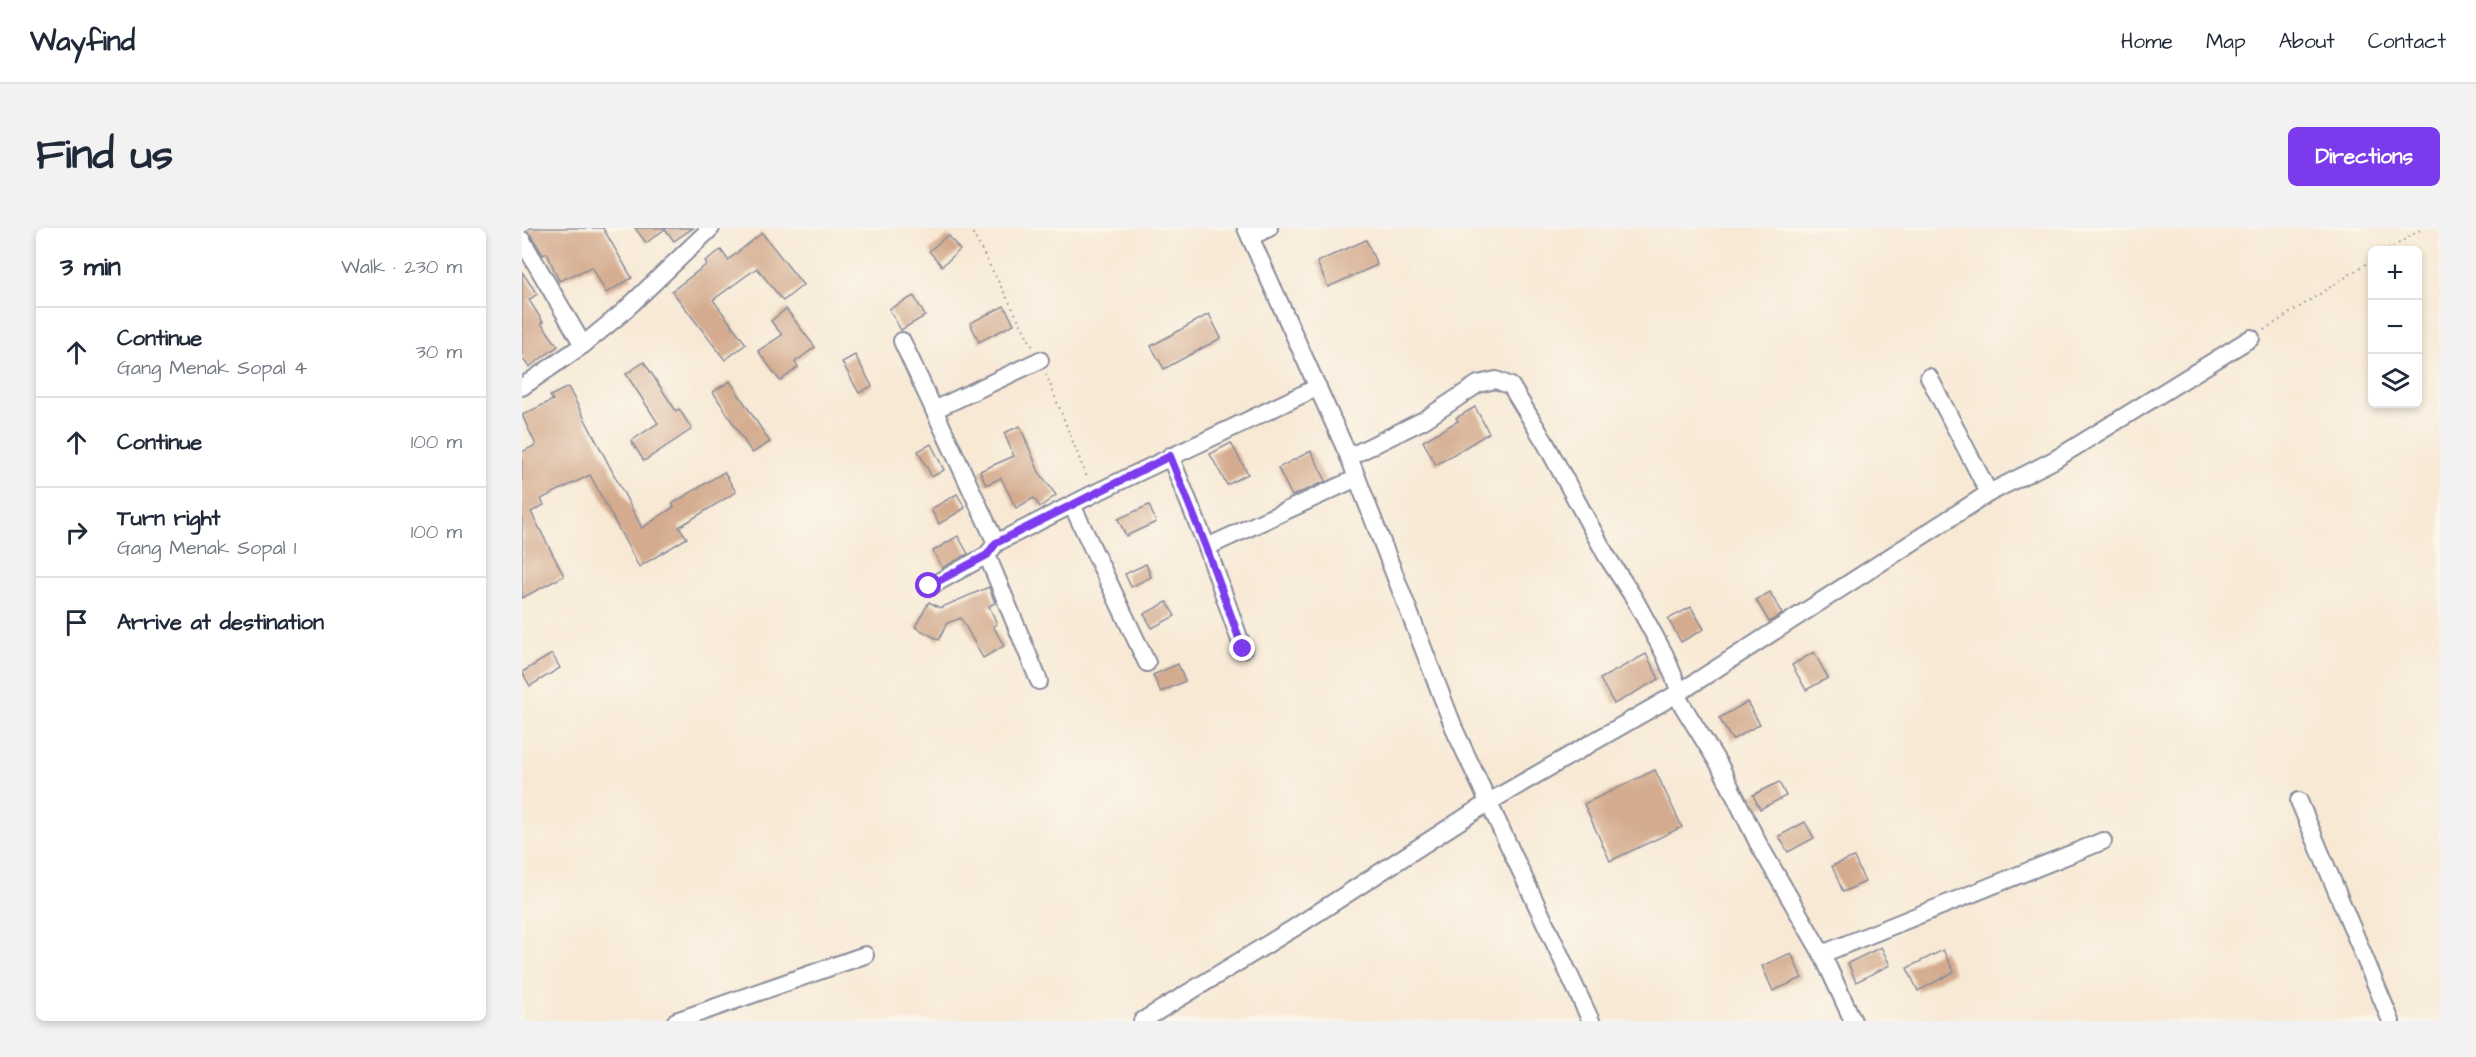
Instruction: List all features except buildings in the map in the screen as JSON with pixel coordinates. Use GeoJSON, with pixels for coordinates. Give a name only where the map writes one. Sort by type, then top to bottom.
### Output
{"type":"FeatureCollection","features":[{"type":"Feature","properties":{"kind":"street"},"geometry":{"type":"LineString","coordinates":[[522,387],[583,345],[622,312],[711,228]]}},
{"type":"Feature","properties":{"kind":"street"},"geometry":{"type":"LineString","coordinates":[[1269,228],[1248,232],[1349,457],[1456,733],[1591,1021]]}},
{"type":"Feature","properties":{"kind":"street"},"geometry":{"type":"LineString","coordinates":[[522,240],[583,345]]}},
{"type":"Feature","properties":{"kind":"street"},"geometry":{"type":"LineString","coordinates":[[1142,1021],[1294,928],[1489,802],[1681,701],[1989,494],[2054,460],[2251,338]]}},
{"type":"Feature","properties":{"kind":"street"},"geometry":{"type":"LineString","coordinates":[[902,341],[934,410],[992,549],[1039,681]]}},
{"type":"Feature","properties":{"kind":"street"},"geometry":{"type":"LineString","coordinates":[[934,410],[1040,360]]}},
{"type":"Feature","properties":{"kind":"street"},"geometry":{"type":"LineString","coordinates":[[1929,377],[1989,494]]}},
{"type":"Feature","properties":{"kind":"street"},"geometry":{"type":"LineString","coordinates":[[1349,457],[1425,420],[1478,384],[1496,380],[1511,386],[1665,655],[1681,701],[1720,766],[1792,905],[1822,954],[1853,1021]]}},
{"type":"Feature","properties":{"kind":"street"},"geometry":{"type":"LineString","coordinates":[[929,586],[1093,494],[1318,387]]}},
{"type":"Feature","properties":{"kind":"street"},"geometry":{"type":"LineString","coordinates":[[1170,456],[1243,649]]}},
{"type":"Feature","properties":{"kind":"street"},"geometry":{"type":"LineString","coordinates":[[1206,547],[1357,478]]}},
{"type":"Feature","properties":{"kind":"street"},"geometry":{"type":"LineString","coordinates":[[1072,505],[1147,663]]}},
{"type":"Feature","properties":{"kind":"street"},"geometry":{"type":"LineString","coordinates":[[2299,801],[2391,1021]]}},
{"type":"Feature","properties":{"kind":"street"},"geometry":{"type":"LineString","coordinates":[[1822,954],[2103,841]]}},
{"type":"Feature","properties":{"kind":"street"},"geometry":{"type":"LineString","coordinates":[[676,1021],[865,955]]}},
{"type":"Feature","properties":{"kind":"path"},"geometry":{"type":"LineString","coordinates":[[970,228],[1040,360],[1093,494]]}},
{"type":"Feature","properties":{"kind":"path"},"geometry":{"type":"LineString","coordinates":[[2394,246],[2423,228]]}},
{"type":"Feature","properties":{"kind":"path"},"geometry":{"type":"LineString","coordinates":[[2251,338],[2368,263]]}},
{"type":"Feature","properties":{"kind":"route"},"geometry":{"type":"LineString","coordinates":[[929,586],[987,555],[996,543],[1170,456],[1243,649]]}}]}
